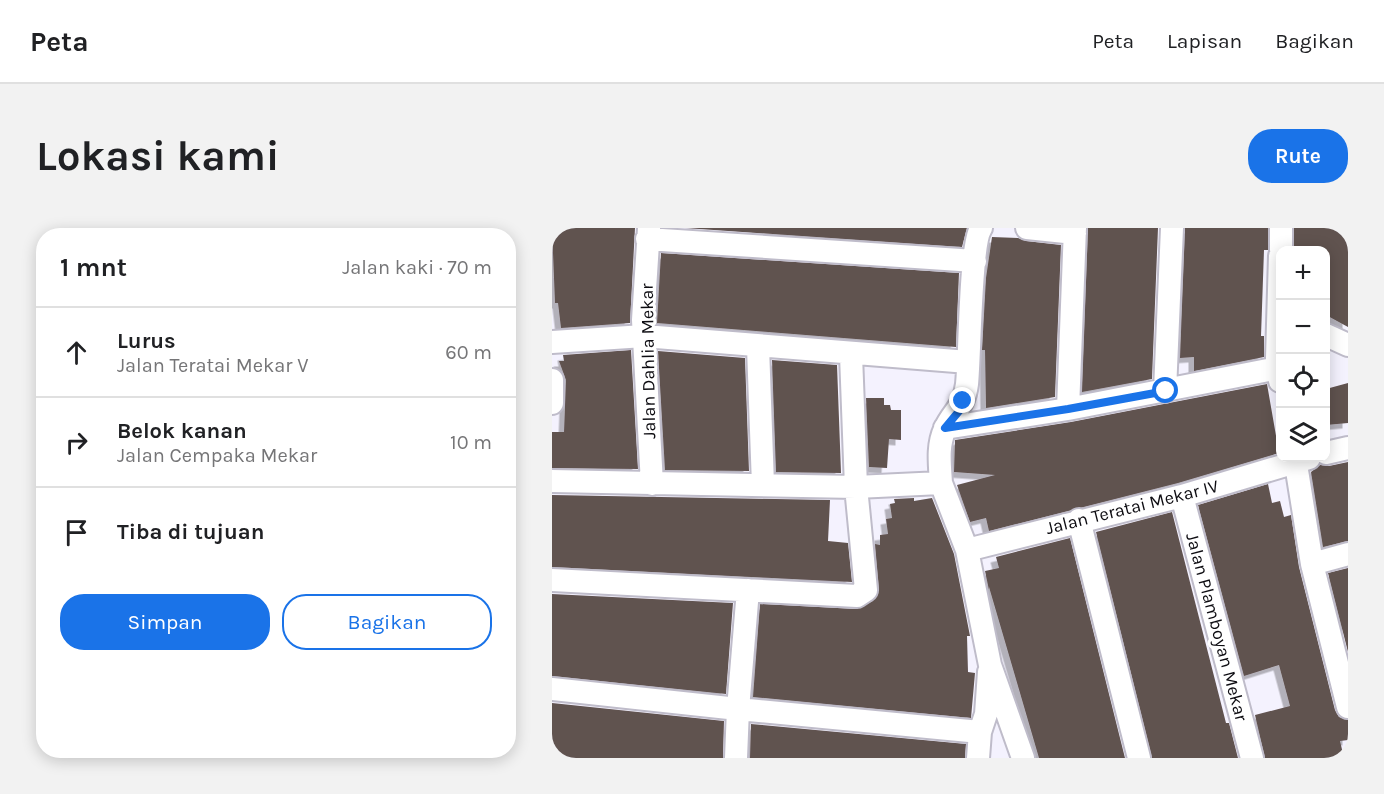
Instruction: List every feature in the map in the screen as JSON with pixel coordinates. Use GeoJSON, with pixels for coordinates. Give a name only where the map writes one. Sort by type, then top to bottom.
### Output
{"type":"FeatureCollection","features":[{"type":"Feature","properties":{"kind":"street"},"geometry":{"type":"LineString","coordinates":[[981,228],[978,233],[975,261],[967,386],[960,410],[945,428],[940,448],[941,483],[967,550],[990,665],[1023,758]]}},
{"type":"Feature","properties":{"kind":"street"},"geometry":{"type":"LineString","coordinates":[[1027,228],[1075,230],[1068,409]]}},
{"type":"Feature","properties":{"kind":"street"},"geometry":{"type":"LineString","coordinates":[[1166,391],[1172,228]]}},
{"type":"Feature","properties":{"kind":"street"},"geometry":{"type":"LineString","coordinates":[[1281,228],[1281,246]]}},
{"type":"Feature","properties":{"kind":"street"},"geometry":{"type":"LineString","coordinates":[[648,234],[975,261]]}},
{"type":"Feature","properties":{"kind":"street","name":"Jalan Dahlia Mekar"},"geometry":{"type":"LineString","coordinates":[[648,234],[644,336],[652,484]]}},
{"type":"Feature","properties":{"kind":"street"},"geometry":{"type":"LineString","coordinates":[[552,342],[644,336],[851,355],[968,362]]}},
{"type":"Feature","properties":{"kind":"street"},"geometry":{"type":"LineString","coordinates":[[1330,337],[1348,345]]}},
{"type":"Feature","properties":{"kind":"street"},"geometry":{"type":"LineString","coordinates":[[758,347],[762,485]]}},
{"type":"Feature","properties":{"kind":"street"},"geometry":{"type":"LineString","coordinates":[[552,580],[857,596],[862,594],[867,590],[856,487],[851,355]]}},
{"type":"Feature","properties":{"kind":"street"},"geometry":{"type":"LineString","coordinates":[[945,428],[1166,391],[1276,375]]}},
{"type":"Feature","properties":{"kind":"street"},"geometry":{"type":"LineString","coordinates":[[552,380],[552,403]]}},
{"type":"Feature","properties":{"kind":"street"},"geometry":{"type":"LineString","coordinates":[[1330,452],[1348,448]]}},
{"type":"Feature","properties":{"kind":"street","name":"Jalan Teratai Mekar IV"},"geometry":{"type":"LineString","coordinates":[[967,550],[1079,520],[1182,496],[1290,462]]}},
{"type":"Feature","properties":{"kind":"street"},"geometry":{"type":"LineString","coordinates":[[1300,462],[1312,564],[1343,664],[1348,707]]}},
{"type":"Feature","properties":{"kind":"street"},"geometry":{"type":"LineString","coordinates":[[552,481],[856,487],[941,483]]}},
{"type":"Feature","properties":{"kind":"street","name":"Jalan Plamboyan Mekar"},"geometry":{"type":"LineString","coordinates":[[1182,496],[1252,758]]}},
{"type":"Feature","properties":{"kind":"street"},"geometry":{"type":"LineString","coordinates":[[1079,520],[1139,758]]}},
{"type":"Feature","properties":{"kind":"street"},"geometry":{"type":"LineString","coordinates":[[1312,564],[1348,554]]}},
{"type":"Feature","properties":{"kind":"street"},"geometry":{"type":"LineString","coordinates":[[736,758],[748,590]]}},
{"type":"Feature","properties":{"kind":"street"},"geometry":{"type":"LineString","coordinates":[[978,758],[980,732],[986,714],[990,665]]}},
{"type":"Feature","properties":{"kind":"street"},"geometry":{"type":"LineString","coordinates":[[552,689],[980,732]]}},
{"type":"Feature","properties":{"kind":"building"},"geometry":{"type":"Polygon","coordinates":[[[552,228],[635,228],[630,323],[561,328],[558,303],[555,303],[552,228]]]}},
{"type":"Feature","properties":{"kind":"building"},"geometry":{"type":"Polygon","coordinates":[[[685,228],[967,228],[962,247],[685,228]]]}},
{"type":"Feature","properties":{"kind":"building"},"geometry":{"type":"Polygon","coordinates":[[[1088,228],[1158,228],[1152,379],[1082,392],[1088,228]]]}},
{"type":"Feature","properties":{"kind":"building"},"geometry":{"type":"Polygon","coordinates":[[[1185,228],[1268,228],[1268,250],[1264,250],[1261,336],[1264,336],[1264,357],[1194,371],[1194,357],[1180,358],[1185,228]]]}},
{"type":"Feature","properties":{"kind":"building"},"geometry":{"type":"Polygon","coordinates":[[[1294,228],[1348,228],[1348,327],[1330,317],[1330,246],[1294,246],[1294,228]]]}},
{"type":"Feature","properties":{"kind":"building"},"geometry":{"type":"Polygon","coordinates":[[[992,237],[1018,238],[1061,245],[1055,397],[986,408],[985,350],[982,350],[986,278],[992,237]]]}},
{"type":"Feature","properties":{"kind":"building"},"geometry":{"type":"Polygon","coordinates":[[[661,253],[959,273],[956,347],[657,323],[661,253]]]}},
{"type":"Feature","properties":{"kind":"building"},"geometry":{"type":"Polygon","coordinates":[[[631,350],[638,469],[552,468],[552,432],[564,432],[566,380],[559,361],[564,361],[563,355],[631,350]]]}},
{"type":"Feature","properties":{"kind":"building"},"geometry":{"type":"Polygon","coordinates":[[[658,351],[745,358],[749,471],[665,470],[658,351]]]}},
{"type":"Feature","properties":{"kind":"building"},"geometry":{"type":"Polygon","coordinates":[[[772,360],[837,365],[841,473],[776,472],[772,360]]]}},
{"type":"Feature","properties":{"kind":"building"},"geometry":{"type":"Polygon","coordinates":[[[1348,383],[1348,423],[1330,425],[1330,388],[1348,383]]]}},
{"type":"Feature","properties":{"kind":"building"},"geometry":{"type":"Polygon","coordinates":[[[1267,384],[1276,436],[1276,454],[1178,483],[989,531],[986,518],[970,522],[957,485],[995,475],[954,472],[955,440],[1071,422],[1267,384]]]}},
{"type":"Feature","properties":{"kind":"building"},"geometry":{"type":"Polygon","coordinates":[[[866,398],[884,398],[884,405],[890,405],[891,410],[901,410],[901,440],[889,439],[887,468],[869,467],[866,398]]]}},
{"type":"Feature","properties":{"kind":"building"},"geometry":{"type":"Polygon","coordinates":[[[1348,462],[1348,541],[1323,547],[1311,472],[1320,465],[1329,466],[1348,462]]]}},
{"type":"Feature","properties":{"kind":"building"},"geometry":{"type":"Polygon","coordinates":[[[1268,484],[1272,503],[1280,501],[1284,517],[1291,515],[1299,567],[1335,710],[1339,717],[1348,720],[1348,740],[1340,741],[1344,758],[1265,758],[1255,715],[1290,706],[1279,665],[1244,676],[1198,505],[1268,484]]]}},
{"type":"Feature","properties":{"kind":"building"},"geometry":{"type":"Polygon","coordinates":[[[552,495],[830,500],[828,541],[848,543],[852,582],[552,567],[552,495]]]}},
{"type":"Feature","properties":{"kind":"building"},"geometry":{"type":"Polygon","coordinates":[[[914,498],[914,501],[932,498],[954,554],[970,636],[967,636],[968,672],[975,673],[971,718],[753,697],[760,604],[856,609],[873,601],[879,589],[875,544],[880,545],[880,535],[888,534],[886,519],[892,518],[890,504],[895,503],[894,499],[914,498]]]}},
{"type":"Feature","properties":{"kind":"building"},"geometry":{"type":"Polygon","coordinates":[[[1172,512],[1226,723],[1229,723],[1238,758],[1152,758],[1096,532],[1172,512]]]}},
{"type":"Feature","properties":{"kind":"building"},"geometry":{"type":"Polygon","coordinates":[[[1070,538],[1125,758],[1039,758],[989,587],[989,590],[985,571],[999,568],[996,557],[1070,538]]]}},
{"type":"Feature","properties":{"kind":"building"},"geometry":{"type":"Polygon","coordinates":[[[1348,568],[1348,652],[1328,573],[1348,568]]]}},
{"type":"Feature","properties":{"kind":"building"},"geometry":{"type":"Polygon","coordinates":[[[552,594],[733,603],[726,694],[552,676],[552,594]]]}},
{"type":"Feature","properties":{"kind":"building"},"geometry":{"type":"Polygon","coordinates":[[[552,703],[724,721],[723,758],[552,758],[552,703]]]}},
{"type":"Feature","properties":{"kind":"building"},"geometry":{"type":"Polygon","coordinates":[[[751,724],[966,744],[965,758],[750,758],[751,724]]]}},
{"type":"Feature","properties":{"kind":"route"},"geometry":{"type":"LineString","coordinates":[[963,401],[960,410],[945,428],[1166,391]]}}]}
